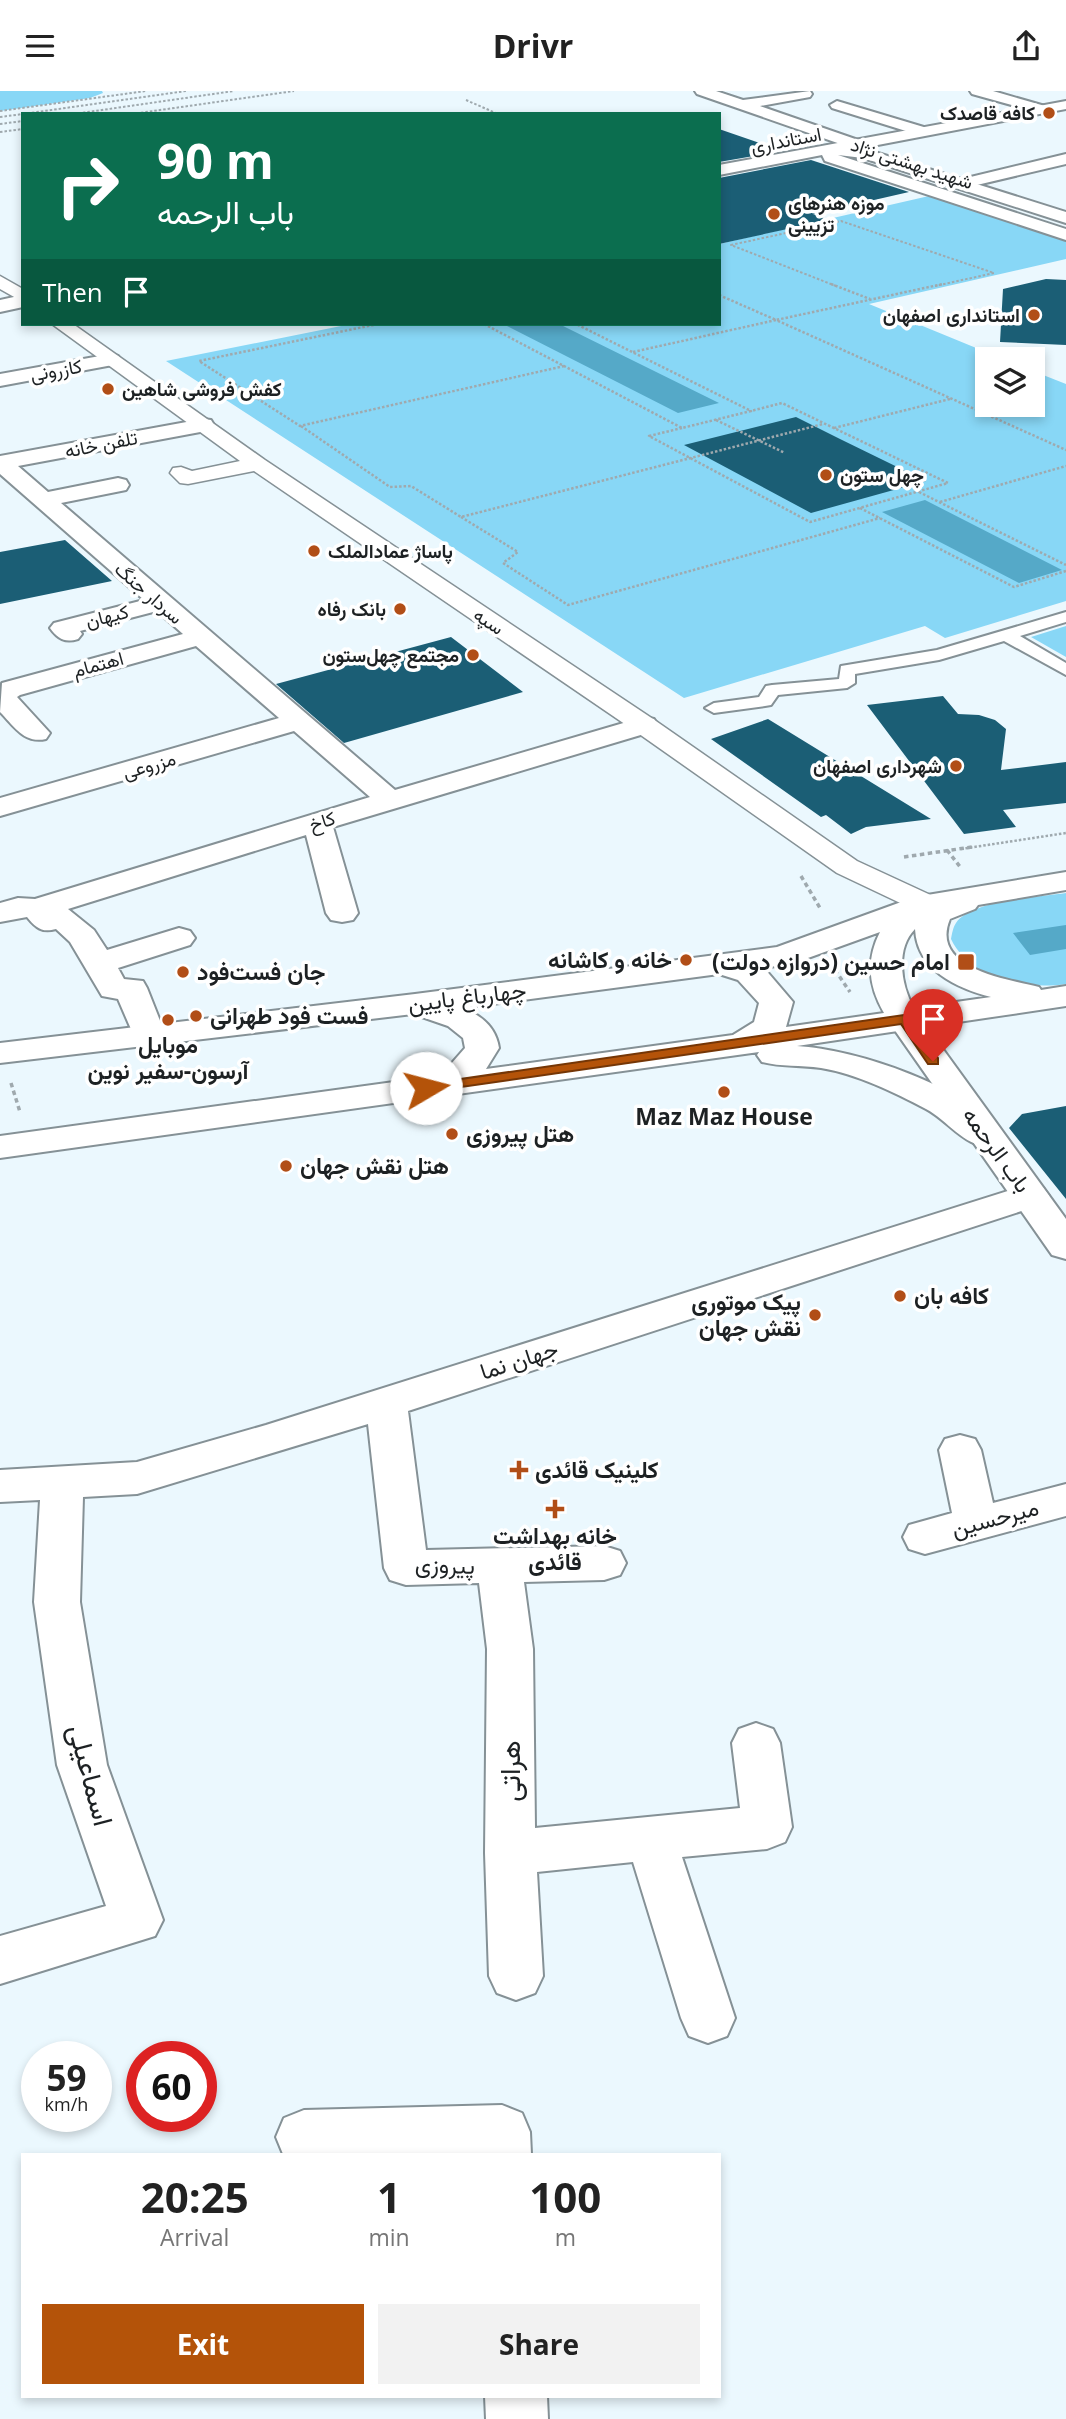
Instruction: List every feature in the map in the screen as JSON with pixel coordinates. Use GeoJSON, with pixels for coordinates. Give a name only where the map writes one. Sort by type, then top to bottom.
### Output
{"type":"FeatureCollection","features":[{"type":"Feature","properties":{"kind":"street"},"geometry":{"type":"LineString","coordinates":[[702,91],[855,144]]}},
{"type":"Feature","properties":{"kind":"street"},"geometry":{"type":"LineString","coordinates":[[977,91],[1057,108]]}},
{"type":"Feature","properties":{"kind":"street"},"geometry":{"type":"LineString","coordinates":[[742,105],[805,94]]}},
{"type":"Feature","properties":{"kind":"street"},"geometry":{"type":"LineString","coordinates":[[837,104],[922,131]]}},
{"type":"Feature","properties":{"kind":"street","name":"استانداری"},"geometry":{"type":"LineString","coordinates":[[721,171],[922,131],[1057,108]]}},
{"type":"Feature","properties":{"kind":"street","name":"شهید بهشتی نژاد"},"geometry":{"type":"LineString","coordinates":[[1066,218],[865,153],[828,149],[831,158],[1066,235]]}},
{"type":"Feature","properties":{"kind":"street"},"geometry":{"type":"LineString","coordinates":[[960,184],[1066,159]]}},
{"type":"Feature","properties":{"kind":"street"},"geometry":{"type":"LineString","coordinates":[[0,281],[21,299]]}},
{"type":"Feature","properties":{"kind":"street"},"geometry":{"type":"LineString","coordinates":[[0,307],[21,302]]}},
{"type":"Feature","properties":{"kind":"street","name":"سپه"},"geometry":{"type":"LineString","coordinates":[[64,326],[258,464],[644,725],[847,867],[926,904]]}},
{"type":"Feature","properties":{"kind":"street","name":"کازرونی"},"geometry":{"type":"LineString","coordinates":[[0,380],[111,360]]}},
{"type":"Feature","properties":{"kind":"street","name":"تلفن خانه"},"geometry":{"type":"LineString","coordinates":[[0,463],[203,425]]}},
{"type":"Feature","properties":{"kind":"street","name":"سردار جنگ"},"geometry":{"type":"LineString","coordinates":[[0,463],[390,800]]}},
{"type":"Feature","properties":{"kind":"street"},"geometry":{"type":"LineString","coordinates":[[181,473],[188,478],[258,464]]}},
{"type":"Feature","properties":{"kind":"street"},"geometry":{"type":"LineString","coordinates":[[42,500],[118,485]]}},
{"type":"Feature","properties":{"kind":"street","name":"کیهان"},"geometry":{"type":"LineString","coordinates":[[69,634],[64,628],[160,603]]}},
{"type":"Feature","properties":{"kind":"street","name":"اهتمام"},"geometry":{"type":"LineString","coordinates":[[1,697],[11,689],[199,637]]}},
{"type":"Feature","properties":{"kind":"street"},"geometry":{"type":"LineString","coordinates":[[1,697],[36,733]]}},
{"type":"Feature","properties":{"kind":"street","name":"مزروعی"},"geometry":{"type":"LineString","coordinates":[[0,807],[297,722]]}},
{"type":"Feature","properties":{"kind":"street","name":"کاخ"},"geometry":{"type":"LineString","coordinates":[[0,913],[18,907],[37,909],[644,725]]}},
{"type":"Feature","properties":{"kind":"street"},"geometry":{"type":"LineString","coordinates":[[317,822],[342,913]]}},
{"type":"Feature","properties":{"kind":"street"},"geometry":{"type":"LineString","coordinates":[[1064,996],[1014,993],[988,987],[948,966],[936,952],[930,938],[931,925],[939,911],[983,895],[1066,881]]}},
{"type":"Feature","properties":{"kind":"street","name":"چهارباغ پایین"},"geometry":{"type":"LineString","coordinates":[[1,1053],[86,1041],[415,1005],[783,956],[926,904],[983,895]]}},
{"type":"Feature","properties":{"kind":"street","name":"باب الرحمه"},"geometry":{"type":"LineString","coordinates":[[926,904],[898,927],[889,946],[885,971],[891,997],[986,1137],[1066,1246]]}},
{"type":"Feature","properties":{"kind":"street"},"geometry":{"type":"LineString","coordinates":[[37,909],[48,922],[61,917],[91,950],[114,989],[131,988],[149,1036]]}},
{"type":"Feature","properties":{"kind":"street"},"geometry":{"type":"LineString","coordinates":[[91,950],[179,938]]}},
{"type":"Feature","properties":{"kind":"street"},"geometry":{"type":"LineString","coordinates":[[718,964],[750,973],[776,1002],[769,1027],[744,1043]]}},
{"type":"Feature","properties":{"kind":"street"},"geometry":{"type":"LineString","coordinates":[[15,1145],[702,1050],[1064,996]]}},
{"type":"Feature","properties":{"kind":"street"},"geometry":{"type":"LineString","coordinates":[[415,1005],[461,1018],[477,1031],[483,1043],[480,1058],[463,1074],[440,1086]]}},
{"type":"Feature","properties":{"kind":"street"},"geometry":{"type":"LineString","coordinates":[[702,1050],[825,1058],[839,1062],[896,1080],[942,1103],[986,1137]]}},
{"type":"Feature","properties":{"kind":"street","name":"جهان نما"},"geometry":{"type":"LineString","coordinates":[[0,1486],[137,1478],[386,1402],[1030,1196]]}},
{"type":"Feature","properties":{"kind":"street","name":"پیروزی"},"geometry":{"type":"LineString","coordinates":[[386,1402],[406,1568],[604,1563]]}},
{"type":"Feature","properties":{"kind":"street"},"geometry":{"type":"LineString","coordinates":[[960,1450],[976,1524]]}},
{"type":"Feature","properties":{"kind":"street","name":"اسماعیلی"},"geometry":{"type":"LineString","coordinates":[[0,1960],[137,1920],[82,1765],[57,1602],[62,1483]]}},
{"type":"Feature","properties":{"kind":"street","name":"میرحسین"},"geometry":{"type":"LineString","coordinates":[[925,1537],[1066,1500]]}},
{"type":"Feature","properties":{"kind":"street","name":"هراتی"},"geometry":{"type":"LineString","coordinates":[[499,1566],[510,1649],[510,1853],[516,1976]]}},
{"type":"Feature","properties":{"kind":"street"},"geometry":{"type":"LineString","coordinates":[[510,1853],[766,1827],[756,1744]]}},
{"type":"Feature","properties":{"kind":"street"},"geometry":{"type":"LineString","coordinates":[[651,1839],[708,2018]]}},
{"type":"Feature","properties":{"kind":"street"},"geometry":{"type":"LineString","coordinates":[[304,2137],[503,2143]]}},
{"type":"Feature","properties":{"kind":"street"},"geometry":{"type":"LineString","coordinates":[[516,2398],[517,2419]]}},
{"type":"Feature","properties":{"kind":"lane","name":"استانداری"},"geometry":{"type":"LineString","coordinates":[[721,171],[1057,108]]}},
{"type":"Feature","properties":{"kind":"lane"},"geometry":{"type":"LineString","coordinates":[[714,708],[765,701],[772,690],[848,684],[847,670],[939,655],[1066,617]]}},
{"type":"Feature","properties":{"kind":"lane"},"geometry":{"type":"LineString","coordinates":[[1006,635],[1066,670]]}},
{"type":"Feature","properties":{"kind":"path"},"geometry":{"type":"LineString","coordinates":[[0,111],[146,91],[155,96]]}},
{"type":"Feature","properties":{"kind":"path"},"geometry":{"type":"LineString","coordinates":[[38,112],[186,91]]}},
{"type":"Feature","properties":{"kind":"path"},"geometry":{"type":"LineString","coordinates":[[88,112],[234,91]]}},
{"type":"Feature","properties":{"kind":"path"},"geometry":{"type":"LineString","coordinates":[[146,112],[294,91]]}},
{"type":"Feature","properties":{"kind":"path"},"geometry":{"type":"LineString","coordinates":[[466,100],[493,112]]}},
{"type":"Feature","properties":{"kind":"path"},"geometry":{"type":"LineString","coordinates":[[0,117],[21,114]]}},
{"type":"Feature","properties":{"kind":"path"},"geometry":{"type":"LineString","coordinates":[[0,124],[21,121]]}},
{"type":"Feature","properties":{"kind":"path"},"geometry":{"type":"LineString","coordinates":[[0,132],[21,129]]}},
{"type":"Feature","properties":{"kind":"path"},"geometry":{"type":"LineString","coordinates":[[633,352],[994,273],[841,221],[731,245],[870,299]]}},
{"type":"Feature","properties":{"kind":"path"},"geometry":{"type":"LineString","coordinates":[[721,296],[1066,450]]}},
{"type":"Feature","properties":{"kind":"path"},"geometry":{"type":"LineString","coordinates":[[368,326],[199,361],[390,487],[411,486],[518,552],[503,563],[568,605],[880,518]]}},
{"type":"Feature","properties":{"kind":"path"},"geometry":{"type":"LineString","coordinates":[[488,326],[682,428]]}},
{"type":"Feature","properties":{"kind":"path"},"geometry":{"type":"LineString","coordinates":[[580,326],[751,411]]}},
{"type":"Feature","properties":{"kind":"path"},"geometry":{"type":"LineString","coordinates":[[300,426],[564,366]]}},
{"type":"Feature","properties":{"kind":"path"},"geometry":{"type":"LineString","coordinates":[[834,428],[951,399]]}},
{"type":"Feature","properties":{"kind":"path"},"geometry":{"type":"LineString","coordinates":[[782,403],[948,483],[810,522],[649,436],[751,411],[782,403]]}},
{"type":"Feature","properties":{"kind":"path"},"geometry":{"type":"LineString","coordinates":[[716,419],[785,453]]}},
{"type":"Feature","properties":{"kind":"path"},"geometry":{"type":"LineString","coordinates":[[460,517],[824,423]]}},
{"type":"Feature","properties":{"kind":"path"},"geometry":{"type":"LineString","coordinates":[[939,502],[1066,466]]}},
{"type":"Feature","properties":{"kind":"path"},"geometry":{"type":"LineString","coordinates":[[919,491],[1066,565]]}},
{"type":"Feature","properties":{"kind":"path"},"geometry":{"type":"LineString","coordinates":[[859,508],[1014,587],[1066,571]]}},
{"type":"Feature","properties":{"kind":"path"},"geometry":{"type":"LineString","coordinates":[[847,867],[1066,832]]}},
{"type":"Feature","properties":{"kind":"path"},"geometry":{"type":"LineString","coordinates":[[1,1053],[15,1145]]}},
{"type":"Feature","properties":{"kind":"shaded area"},"geometry":{"type":"Polygon","coordinates":[[[0,91],[103,93],[90,98],[0,111],[0,91]]]}},
{"type":"Feature","properties":{"kind":"shaded area"},"geometry":{"type":"Polygon","coordinates":[[[929,196],[1066,241],[1066,259],[869,304],[975,348],[975,417],[1045,417],[1045,376],[1066,384],[1066,601],[945,638],[925,626],[684,698],[166,361],[341,326],[721,326],[721,244],[929,196]]]}},
{"type":"Feature","properties":{"kind":"shaded area"},"geometry":{"type":"Polygon","coordinates":[[[507,326],[563,326],[719,403],[678,413],[507,326]]]}},
{"type":"Feature","properties":{"kind":"shaded area"},"geometry":{"type":"Polygon","coordinates":[[[925,500],[1062,570],[1019,583],[882,512],[925,500]]]}},
{"type":"Feature","properties":{"kind":"shaded area"},"geometry":{"type":"Polygon","coordinates":[[[1066,626],[1066,657],[1031,637],[1066,626]]]}},
{"type":"Feature","properties":{"kind":"shaded area"},"geometry":{"type":"Polygon","coordinates":[[[1066,893],[1066,984],[1033,985],[1000,979],[971,964],[951,939],[956,923],[976,909],[1006,901],[1066,893]]]}},
{"type":"Feature","properties":{"kind":"shaded area"},"geometry":{"type":"Polygon","coordinates":[[[1066,925],[1066,949],[1030,955],[1013,933],[1066,925]]]}},
{"type":"Feature","properties":{"kind":"building"},"geometry":{"type":"Polygon","coordinates":[[[721,130],[783,151],[721,162],[721,130]]]}},
{"type":"Feature","properties":{"kind":"building"},"geometry":{"type":"Polygon","coordinates":[[[811,160],[909,192],[813,214],[829,220],[721,244],[721,178],[811,160]]]}},
{"type":"Feature","properties":{"kind":"building","name":"استانداری اصفهان"},"geometry":{"type":"Polygon","coordinates":[[[1046,279],[1066,280],[1066,345],[1000,342],[1003,289],[1046,279]]]}},
{"type":"Feature","properties":{"kind":"building","name":"چهل ستون"},"geometry":{"type":"Polygon","coordinates":[[[796,417],[926,481],[811,513],[684,445],[796,417]]]}},
{"type":"Feature","properties":{"kind":"building"},"geometry":{"type":"Polygon","coordinates":[[[65,540],[112,581],[0,604],[0,552],[65,540]]]}},
{"type":"Feature","properties":{"kind":"building"},"geometry":{"type":"Polygon","coordinates":[[[451,637],[523,692],[344,743],[276,684],[451,637]]]}},
{"type":"Feature","properties":{"kind":"building","name":"شهرداری اصفهان"},"geometry":{"type":"Polygon","coordinates":[[[943,696],[958,714],[979,715],[995,720],[1006,729],[1001,770],[1066,762],[1066,803],[1003,810],[1016,827],[964,834],[867,705],[943,696]]]}},
{"type":"Feature","properties":{"kind":"building"},"geometry":{"type":"Polygon","coordinates":[[[768,719],[931,819],[866,827],[851,834],[826,815],[821,817],[711,739],[768,719]]]}},
{"type":"Feature","properties":{"kind":"building"},"geometry":{"type":"Polygon","coordinates":[[[1066,1106],[1066,1199],[1009,1128],[1022,1114],[1066,1106]]]}},
{"type":"Feature","properties":{"kind":"place","name":"کافه قاصدک"},"geometry":{"type":"Point","coordinates":[1049,113]}},
{"type":"Feature","properties":{"kind":"place","name":"موزه هنرهای تزیینی"},"geometry":{"type":"Point","coordinates":[774,214]}},
{"type":"Feature","properties":{"kind":"place","name":"استانداری اصفهان"},"geometry":{"type":"Point","coordinates":[1034,315]}},
{"type":"Feature","properties":{"kind":"place","name":"کفش فروشی شاهین"},"geometry":{"type":"Point","coordinates":[108,389]}},
{"type":"Feature","properties":{"kind":"place","name":"چهل ستون"},"geometry":{"type":"Point","coordinates":[826,475]}},
{"type":"Feature","properties":{"kind":"place","name":"پاساژ عمادالملک"},"geometry":{"type":"Point","coordinates":[314,551]}},
{"type":"Feature","properties":{"kind":"place","name":"بانک رفاه"},"geometry":{"type":"Point","coordinates":[400,609]}},
{"type":"Feature","properties":{"kind":"place","name":"مجتمع چهل‌ستون"},"geometry":{"type":"Point","coordinates":[473,655]}},
{"type":"Feature","properties":{"kind":"place","name":"شهرداری اصفهان"},"geometry":{"type":"Point","coordinates":[956,766]}},
{"type":"Feature","properties":{"kind":"place","name":"خانه و کاشانه"},"geometry":{"type":"Point","coordinates":[686,960]}},
{"type":"Feature","properties":{"kind":"place","name":"امام حسین (دروازه دولت)"},"geometry":{"type":"Point","coordinates":[966,962]}},
{"type":"Feature","properties":{"kind":"place","name":"جان فست‌فود"},"geometry":{"type":"Point","coordinates":[183,972]}},
{"type":"Feature","properties":{"kind":"place","name":"فست فود طهرانی"},"geometry":{"type":"Point","coordinates":[196,1016]}},
{"type":"Feature","properties":{"kind":"place","name":"موبایل آرسون-سفیر نوين"},"geometry":{"type":"Point","coordinates":[168,1020]}},
{"type":"Feature","properties":{"kind":"place","name":"Maz Maz House"},"geometry":{"type":"Point","coordinates":[724,1092]}},
{"type":"Feature","properties":{"kind":"place","name":"هتل پیروزی"},"geometry":{"type":"Point","coordinates":[452,1134]}},
{"type":"Feature","properties":{"kind":"place","name":"هتل نقش جهان"},"geometry":{"type":"Point","coordinates":[286,1166]}},
{"type":"Feature","properties":{"kind":"place","name":"کافه بان"},"geometry":{"type":"Point","coordinates":[900,1296]}},
{"type":"Feature","properties":{"kind":"place","name":"پیک موتوری نقش جهان"},"geometry":{"type":"Point","coordinates":[815,1315]}},
{"type":"Feature","properties":{"kind":"place","name":"کلینیک قائدی"},"geometry":{"type":"Point","coordinates":[519,1470]}},
{"type":"Feature","properties":{"kind":"place","name":"خانه بهداشت قائدی"},"geometry":{"type":"Point","coordinates":[555,1509]}},
{"type":"Feature","properties":{"kind":"route"},"geometry":{"type":"LineString","coordinates":[[426,1088],[904,1019],[933,1061]]}}]}
